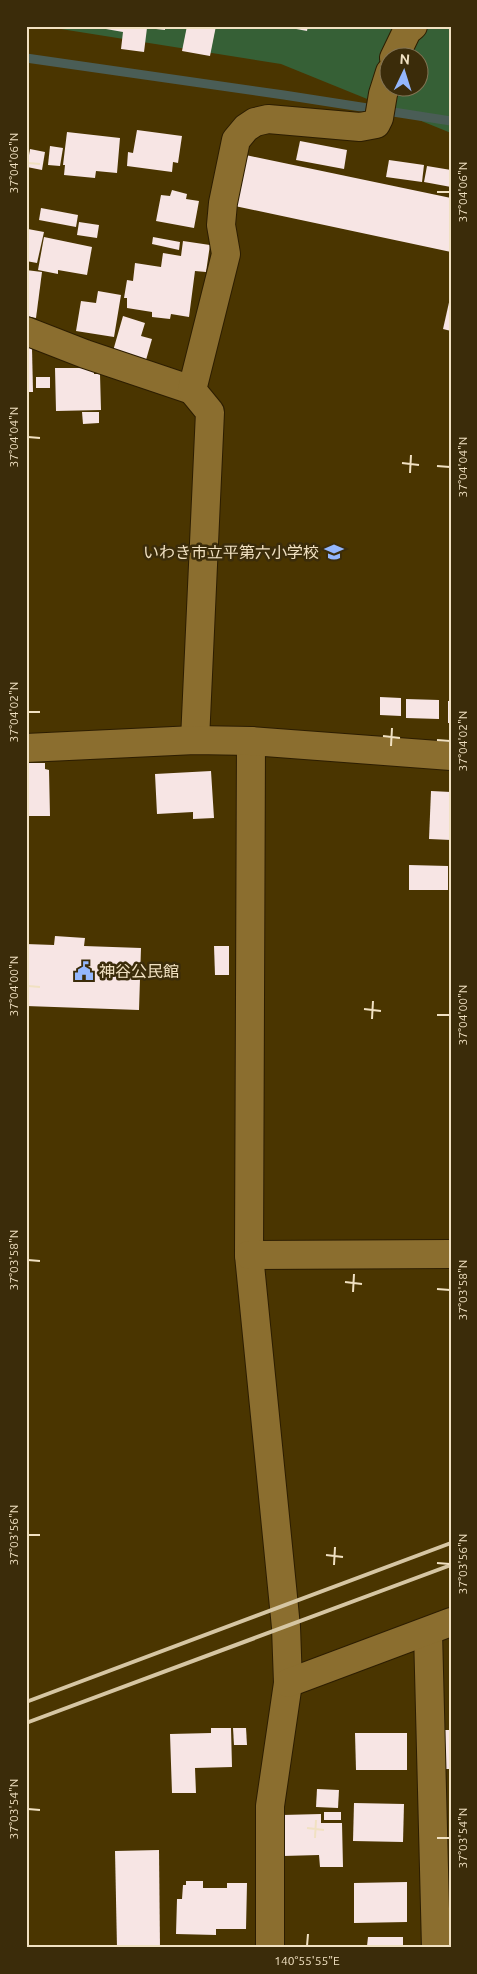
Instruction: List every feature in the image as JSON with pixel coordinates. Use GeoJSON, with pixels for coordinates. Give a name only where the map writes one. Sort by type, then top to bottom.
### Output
{"type":"FeatureCollection","features":[{"type":"Feature","properties":{"kind":"street"},"geometry":{"type":"LineString","coordinates":[[399,48],[407,31],[413,26]]}},
{"type":"Feature","properties":{"kind":"street"},"geometry":{"type":"LineString","coordinates":[[192,390],[226,254],[221,224],[223,203],[236,140],[240,134],[255,122],[268,119],[292,119],[360,127],[376,124],[382,98]]}},
{"type":"Feature","properties":{"kind":"street"},"geometry":{"type":"LineString","coordinates":[[26,331],[85,354],[192,390],[210,412],[195,740]]}},
{"type":"Feature","properties":{"kind":"street"},"geometry":{"type":"LineString","coordinates":[[26,748],[195,740],[251,741],[451,756]]}},
{"type":"Feature","properties":{"kind":"street"},"geometry":{"type":"LineString","coordinates":[[251,741],[249,1255],[286,1626],[288,1683],[270,1806],[270,1948]]}},
{"type":"Feature","properties":{"kind":"street"},"geometry":{"type":"LineString","coordinates":[[249,1255],[451,1254]]}},
{"type":"Feature","properties":{"kind":"street"},"geometry":{"type":"LineString","coordinates":[[288,1683],[439,1627],[436,1948]]}},
{"type":"Feature","properties":{"kind":"green space"},"geometry":{"type":"Polygon","coordinates":[[[42,26],[451,26],[451,133],[281,64],[42,26]]]}},
{"type":"Feature","properties":{"kind":"building"},"geometry":{"type":"Polygon","coordinates":[[[89,26],[165,26],[165,30],[147,28],[144,52],[121,49],[123,32],[89,26]]]}},
{"type":"Feature","properties":{"kind":"building"},"geometry":{"type":"Polygon","coordinates":[[[187,26],[216,26],[210,56],[182,51],[187,26]]]}},
{"type":"Feature","properties":{"kind":"building"},"geometry":{"type":"Polygon","coordinates":[[[291,26],[308,26],[307,31],[291,28],[291,26]]]}},
{"type":"Feature","properties":{"kind":"building"},"geometry":{"type":"Polygon","coordinates":[[[137,130],[182,136],[178,163],[173,162],[172,172],[127,166],[128,152],[133,153],[137,130]]]}},
{"type":"Feature","properties":{"kind":"building"},"geometry":{"type":"Polygon","coordinates":[[[67,132],[120,138],[117,173],[96,171],[95,178],[64,175],[65,165],[63,165],[67,132]]]}},
{"type":"Feature","properties":{"kind":"building"},"geometry":{"type":"Polygon","coordinates":[[[300,141],[347,150],[344,169],[296,160],[300,141]]]}},
{"type":"Feature","properties":{"kind":"building"},"geometry":{"type":"Polygon","coordinates":[[[50,146],[63,148],[60,166],[48,165],[50,146]]]}},
{"type":"Feature","properties":{"kind":"building"},"geometry":{"type":"Polygon","coordinates":[[[30,149],[45,152],[42,170],[27,167],[30,149]]]}},
{"type":"Feature","properties":{"kind":"building"},"geometry":{"type":"Polygon","coordinates":[[[241,154],[451,198],[451,252],[230,205],[241,154]]]}},
{"type":"Feature","properties":{"kind":"building"},"geometry":{"type":"Polygon","coordinates":[[[389,160],[424,165],[422,182],[386,177],[389,160]]]}},
{"type":"Feature","properties":{"kind":"building"},"geometry":{"type":"Polygon","coordinates":[[[427,166],[451,170],[451,187],[424,182],[427,166]]]}},
{"type":"Feature","properties":{"kind":"building"},"geometry":{"type":"Polygon","coordinates":[[[172,190],[187,194],[186,199],[199,201],[194,228],[156,221],[161,195],[170,196],[172,190]]]}},
{"type":"Feature","properties":{"kind":"building"},"geometry":{"type":"Polygon","coordinates":[[[41,208],[78,215],[76,227],[39,220],[41,208]]]}},
{"type":"Feature","properties":{"kind":"building"},"geometry":{"type":"Polygon","coordinates":[[[79,222],[99,225],[97,238],[77,235],[79,222]]]}},
{"type":"Feature","properties":{"kind":"building"},"geometry":{"type":"Polygon","coordinates":[[[28,229],[44,232],[37,263],[26,261],[28,229]]]}},
{"type":"Feature","properties":{"kind":"building"},"geometry":{"type":"Polygon","coordinates":[[[44,237],[92,247],[87,275],[58,270],[58,274],[38,270],[44,237]]]}},
{"type":"Feature","properties":{"kind":"building"},"geometry":{"type":"Polygon","coordinates":[[[153,237],[180,242],[179,250],[152,244],[153,237]]]}},
{"type":"Feature","properties":{"kind":"building"},"geometry":{"type":"Polygon","coordinates":[[[183,241],[210,245],[206,272],[195,271],[189,317],[171,314],[170,319],[152,317],[152,312],[127,308],[127,298],[124,298],[127,280],[133,281],[135,263],[161,267],[163,253],[181,256],[183,241]]]}},
{"type":"Feature","properties":{"kind":"building"},"geometry":{"type":"Polygon","coordinates":[[[26,270],[42,272],[36,318],[26,316],[26,270]]]}},
{"type":"Feature","properties":{"kind":"building"},"geometry":{"type":"Polygon","coordinates":[[[98,291],[121,295],[114,337],[76,331],[81,301],[96,303],[98,291]]]}},
{"type":"Feature","properties":{"kind":"building"},"geometry":{"type":"Polygon","coordinates":[[[451,298],[451,331],[443,329],[451,298]]]}},
{"type":"Feature","properties":{"kind":"building"},"geometry":{"type":"Polygon","coordinates":[[[123,316],[145,323],[141,336],[152,339],[146,360],[113,351],[123,316]]]}},
{"type":"Feature","properties":{"kind":"building"},"geometry":{"type":"Polygon","coordinates":[[[26,346],[32,348],[33,392],[26,392],[26,346]]]}},
{"type":"Feature","properties":{"kind":"building"},"geometry":{"type":"Polygon","coordinates":[[[55,368],[94,368],[94,374],[100,374],[101,410],[56,411],[55,368]]]}},
{"type":"Feature","properties":{"kind":"building"},"geometry":{"type":"Polygon","coordinates":[[[36,377],[50,377],[50,388],[36,388],[36,377]]]}},
{"type":"Feature","properties":{"kind":"building"},"geometry":{"type":"Polygon","coordinates":[[[82,412],[99,412],[99,423],[83,424],[82,412]]]}},
{"type":"Feature","properties":{"kind":"building"},"geometry":{"type":"Polygon","coordinates":[[[380,697],[401,698],[401,716],[380,715],[380,697]]]}},
{"type":"Feature","properties":{"kind":"building"},"geometry":{"type":"Polygon","coordinates":[[[406,699],[439,700],[439,719],[406,718],[406,699]]]}},
{"type":"Feature","properties":{"kind":"building"},"geometry":{"type":"Polygon","coordinates":[[[448,701],[451,701],[451,723],[448,723],[448,701]]]}},
{"type":"Feature","properties":{"kind":"building"},"geometry":{"type":"Polygon","coordinates":[[[26,763],[45,763],[45,769],[49,770],[50,816],[26,816],[26,763]]]}},
{"type":"Feature","properties":{"kind":"building"},"geometry":{"type":"Polygon","coordinates":[[[211,771],[214,818],[193,819],[193,812],[157,814],[155,774],[211,771]]]}},
{"type":"Feature","properties":{"kind":"building"},"geometry":{"type":"Polygon","coordinates":[[[431,791],[451,792],[451,840],[429,839],[431,791]]]}},
{"type":"Feature","properties":{"kind":"building"},"geometry":{"type":"Polygon","coordinates":[[[409,865],[448,866],[448,890],[409,890],[409,865]]]}},
{"type":"Feature","properties":{"kind":"building"},"geometry":{"type":"Polygon","coordinates":[[[55,936],[85,938],[84,946],[141,948],[139,1010],[26,1006],[26,944],[54,945],[55,936]]]}},
{"type":"Feature","properties":{"kind":"building"},"geometry":{"type":"Polygon","coordinates":[[[214,946],[229,946],[229,975],[215,975],[214,946]]]}},
{"type":"Feature","properties":{"kind":"building"},"geometry":{"type":"Polygon","coordinates":[[[211,1728],[231,1728],[232,1767],[195,1768],[196,1793],[172,1793],[170,1734],[211,1733],[211,1728]]]}},
{"type":"Feature","properties":{"kind":"building"},"geometry":{"type":"Polygon","coordinates":[[[233,1728],[246,1728],[247,1745],[234,1745],[233,1728]]]}},
{"type":"Feature","properties":{"kind":"building"},"geometry":{"type":"Polygon","coordinates":[[[445,1730],[451,1730],[451,1769],[444,1769],[445,1730]]]}},
{"type":"Feature","properties":{"kind":"building"},"geometry":{"type":"Polygon","coordinates":[[[355,1733],[407,1733],[407,1770],[356,1770],[355,1733]]]}},
{"type":"Feature","properties":{"kind":"building"},"geometry":{"type":"Polygon","coordinates":[[[317,1789],[339,1790],[338,1808],[316,1807],[317,1789]]]}},
{"type":"Feature","properties":{"kind":"building"},"geometry":{"type":"Polygon","coordinates":[[[354,1803],[404,1804],[403,1842],[353,1841],[354,1803]]]}},
{"type":"Feature","properties":{"kind":"building"},"geometry":{"type":"Polygon","coordinates":[[[324,1812],[341,1812],[341,1820],[324,1820],[324,1812]]]}},
{"type":"Feature","properties":{"kind":"building"},"geometry":{"type":"Polygon","coordinates":[[[321,1814],[321,1823],[342,1823],[343,1867],[320,1867],[319,1855],[283,1856],[282,1815],[321,1814]]]}},
{"type":"Feature","properties":{"kind":"building"},"geometry":{"type":"Polygon","coordinates":[[[159,1850],[160,1948],[117,1948],[115,1851],[159,1850]]]}},
{"type":"Feature","properties":{"kind":"building"},"geometry":{"type":"Polygon","coordinates":[[[186,1881],[203,1881],[203,1888],[227,1888],[227,1883],[247,1883],[246,1929],[216,1929],[216,1935],[176,1934],[177,1899],[182,1899],[183,1885],[186,1885],[186,1881]]]}},
{"type":"Feature","properties":{"kind":"building"},"geometry":{"type":"Polygon","coordinates":[[[407,1882],[407,1922],[354,1923],[354,1883],[407,1882]]]}},
{"type":"Feature","properties":{"kind":"building"},"geometry":{"type":"Polygon","coordinates":[[[368,1937],[403,1937],[403,1948],[353,1948],[353,1945],[367,1946],[368,1937]]]}},
{"type":"Feature","properties":{"kind":"waterway"},"geometry":{"type":"LineString","coordinates":[[26,58],[451,121]]}},
{"type":"Feature","properties":{"kind":"railway"},"geometry":{"type":"LineString","coordinates":[[26,1702],[451,1543]]}},
{"type":"Feature","properties":{"kind":"railway"},"geometry":{"type":"LineString","coordinates":[[26,1723],[451,1565]]}},
{"type":"Feature","properties":{"kind":"place","name":"いわき市立平第六小学校"},"geometry":{"type":"Point","coordinates":[334,552]}},
{"type":"Feature","properties":{"kind":"place","name":"神谷公民館"},"geometry":{"type":"Point","coordinates":[84,971]}}]}
